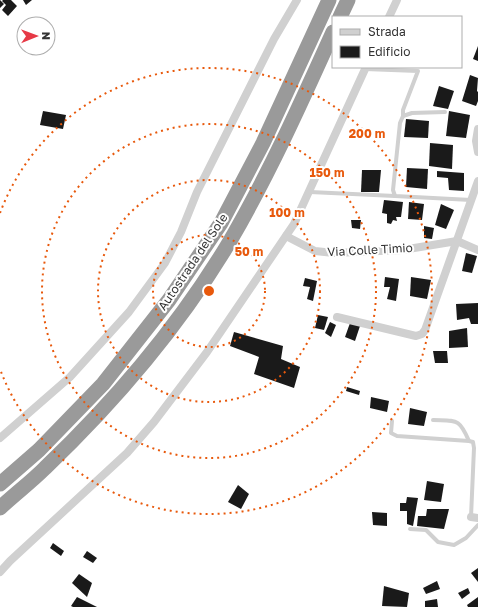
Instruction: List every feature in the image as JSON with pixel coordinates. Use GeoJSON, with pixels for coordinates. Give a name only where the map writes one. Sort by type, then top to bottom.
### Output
{"type":"FeatureCollection","features":[{"type":"Feature","properties":{"kind":"highway","name":"Autostrada del Sole"},"geometry":{"type":"LineString","coordinates":[[0,484],[39,450],[103,384],[169,300],[221,223],[263,143],[329,0]]}},
{"type":"Feature","properties":{"kind":"highway"},"geometry":{"type":"LineString","coordinates":[[340,16],[348,0]]}},
{"type":"Feature","properties":{"kind":"highway","name":"Autostrada del Sole"},"geometry":{"type":"LineString","coordinates":[[0,508],[45,468],[104,407],[146,358],[191,299],[230,240],[257,192],[289,128],[332,34]]}},
{"type":"Feature","properties":{"kind":"street"},"geometry":{"type":"LineString","coordinates":[[0,438],[70,377],[129,312],[165,263],[181,232],[197,192],[274,39],[297,0]]}},
{"type":"Feature","properties":{"kind":"street"},"geometry":{"type":"LineString","coordinates":[[389,16],[397,0]]}},
{"type":"Feature","properties":{"kind":"street"},"geometry":{"type":"LineString","coordinates":[[0,572],[127,453],[154,422],[207,352],[294,224],[366,68]]}},
{"type":"Feature","properties":{"kind":"street"},"geometry":{"type":"LineString","coordinates":[[478,129],[476,141],[478,152]]}},
{"type":"Feature","properties":{"kind":"street"},"geometry":{"type":"LineString","coordinates":[[337,317],[416,336],[422,334],[425,330],[478,181]]}},
{"type":"Feature","properties":{"kind":"street","name":"Via Colle Timio"},"geometry":{"type":"LineString","coordinates":[[286,236],[315,251],[334,253],[402,250],[457,241]]}},
{"type":"Feature","properties":{"kind":"street"},"geometry":{"type":"LineString","coordinates":[[457,241],[478,250]]}},
{"type":"Feature","properties":{"kind":"lane"},"geometry":{"type":"LineString","coordinates":[[366,68],[418,71],[403,110],[403,116],[400,123],[393,190],[394,196]]}},
{"type":"Feature","properties":{"kind":"lane"},"geometry":{"type":"LineString","coordinates":[[403,116],[412,113],[445,112]]}},
{"type":"Feature","properties":{"kind":"lane"},"geometry":{"type":"LineString","coordinates":[[309,192],[472,200]]}},
{"type":"Feature","properties":{"kind":"lane"},"geometry":{"type":"LineString","coordinates":[[433,420],[458,422],[464,427],[469,441]]}},
{"type":"Feature","properties":{"kind":"lane"},"geometry":{"type":"LineString","coordinates":[[392,421],[391,433],[397,436],[473,442],[475,518]]}},
{"type":"Feature","properties":{"kind":"lane"},"geometry":{"type":"LineString","coordinates":[[410,529],[426,530],[438,542],[454,545],[466,538],[478,525]]}},
{"type":"Feature","properties":{"kind":"building"},"geometry":{"type":"Polygon","coordinates":[[[0,0],[4,4],[0,8],[0,0]]]}},
{"type":"Feature","properties":{"kind":"building"},"geometry":{"type":"Polygon","coordinates":[[[11,0],[17,6],[8,16],[2,10],[6,5],[2,1],[11,0]]]}},
{"type":"Feature","properties":{"kind":"building"},"geometry":{"type":"Polygon","coordinates":[[[23,0],[32,0],[26,5],[23,0]]]}},
{"type":"Feature","properties":{"kind":"building"},"geometry":{"type":"Polygon","coordinates":[[[478,46],[478,61],[473,59],[478,46]]]}},
{"type":"Feature","properties":{"kind":"building"},"geometry":{"type":"Polygon","coordinates":[[[470,75],[478,78],[478,101],[476,106],[462,101],[470,75]]]}},
{"type":"Feature","properties":{"kind":"building"},"geometry":{"type":"Polygon","coordinates":[[[439,86],[454,91],[448,109],[433,106],[439,86]]]}},
{"type":"Feature","properties":{"kind":"building"},"geometry":{"type":"Polygon","coordinates":[[[43,111],[66,115],[63,129],[40,125],[43,111]]]}},
{"type":"Feature","properties":{"kind":"building"},"geometry":{"type":"Polygon","coordinates":[[[449,111],[470,115],[466,138],[446,136],[449,111]]]}},
{"type":"Feature","properties":{"kind":"building"},"geometry":{"type":"Polygon","coordinates":[[[406,119],[429,121],[428,138],[404,137],[406,119]]]}},
{"type":"Feature","properties":{"kind":"building"},"geometry":{"type":"Polygon","coordinates":[[[430,143],[453,145],[452,169],[429,166],[430,143]]]}},
{"type":"Feature","properties":{"kind":"building"},"geometry":{"type":"Polygon","coordinates":[[[407,168],[428,169],[427,189],[406,187],[407,168]]]}},
{"type":"Feature","properties":{"kind":"building"},"geometry":{"type":"Polygon","coordinates":[[[362,170],[381,170],[379,192],[361,192],[362,170]]]}},
{"type":"Feature","properties":{"kind":"building"},"geometry":{"type":"Polygon","coordinates":[[[437,171],[464,173],[464,191],[449,190],[448,178],[437,177],[437,171]]]}},
{"type":"Feature","properties":{"kind":"building"},"geometry":{"type":"Polygon","coordinates":[[[384,200],[403,202],[401,217],[396,217],[397,221],[393,220],[391,224],[387,223],[387,214],[382,213],[384,200]]]}},
{"type":"Feature","properties":{"kind":"building"},"geometry":{"type":"Polygon","coordinates":[[[409,202],[424,204],[422,220],[408,219],[409,202]]]}},
{"type":"Feature","properties":{"kind":"building"},"geometry":{"type":"Polygon","coordinates":[[[441,204],[454,210],[446,229],[435,225],[441,204]]]}},
{"type":"Feature","properties":{"kind":"building"},"geometry":{"type":"Polygon","coordinates":[[[351,220],[361,220],[360,229],[352,228],[351,220]]]}},
{"type":"Feature","properties":{"kind":"building"},"geometry":{"type":"Polygon","coordinates":[[[424,226],[434,228],[432,239],[424,238],[424,226]]]}},
{"type":"Feature","properties":{"kind":"building"},"geometry":{"type":"Polygon","coordinates":[[[466,253],[477,256],[472,273],[462,271],[466,253]]]}},
{"type":"Feature","properties":{"kind":"building"},"geometry":{"type":"Polygon","coordinates":[[[385,277],[399,279],[396,301],[387,299],[390,287],[384,287],[385,277]]]}},
{"type":"Feature","properties":{"kind":"building"},"geometry":{"type":"Polygon","coordinates":[[[411,277],[431,280],[427,299],[410,296],[411,277]]]}},
{"type":"Feature","properties":{"kind":"building"},"geometry":{"type":"Polygon","coordinates":[[[305,278],[317,281],[313,301],[307,299],[310,287],[303,286],[305,278]]]}},
{"type":"Feature","properties":{"kind":"building"},"geometry":{"type":"Polygon","coordinates":[[[478,303],[478,324],[471,324],[469,318],[457,320],[456,304],[478,303]]]}},
{"type":"Feature","properties":{"kind":"building"},"geometry":{"type":"Polygon","coordinates":[[[318,315],[328,317],[324,330],[315,328],[318,315]]]}},
{"type":"Feature","properties":{"kind":"building"},"geometry":{"type":"Polygon","coordinates":[[[330,322],[336,325],[331,337],[325,333],[330,322]]]}},
{"type":"Feature","properties":{"kind":"building"},"geometry":{"type":"Polygon","coordinates":[[[350,323],[360,326],[355,341],[345,337],[350,323]]]}},
{"type":"Feature","properties":{"kind":"building"},"geometry":{"type":"Polygon","coordinates":[[[467,328],[468,347],[449,348],[449,331],[467,328]]]}},
{"type":"Feature","properties":{"kind":"building"},"geometry":{"type":"Polygon","coordinates":[[[234,332],[283,346],[281,359],[300,367],[294,388],[254,374],[259,357],[230,346],[234,332]]]}},
{"type":"Feature","properties":{"kind":"building"},"geometry":{"type":"Polygon","coordinates":[[[433,351],[447,351],[448,363],[435,363],[433,351]]]}},
{"type":"Feature","properties":{"kind":"building"},"geometry":{"type":"Polygon","coordinates":[[[347,387],[360,391],[359,395],[346,391],[347,387]]]}},
{"type":"Feature","properties":{"kind":"building"},"geometry":{"type":"Polygon","coordinates":[[[371,397],[389,401],[387,412],[370,408],[371,397]]]}},
{"type":"Feature","properties":{"kind":"building"},"geometry":{"type":"Polygon","coordinates":[[[410,408],[427,412],[424,426],[408,424],[410,408]]]}},
{"type":"Feature","properties":{"kind":"building"},"geometry":{"type":"Polygon","coordinates":[[[427,481],[444,484],[441,502],[424,500],[427,481]]]}},
{"type":"Feature","properties":{"kind":"building"},"geometry":{"type":"Polygon","coordinates":[[[238,485],[249,494],[241,509],[228,502],[238,485]]]}},
{"type":"Feature","properties":{"kind":"building"},"geometry":{"type":"Polygon","coordinates":[[[407,497],[418,498],[413,526],[407,524],[407,511],[400,511],[400,503],[406,503],[407,497]]]}},
{"type":"Feature","properties":{"kind":"building"},"geometry":{"type":"Polygon","coordinates":[[[427,509],[449,509],[444,529],[417,526],[418,516],[426,516],[427,509]]]}},
{"type":"Feature","properties":{"kind":"building"},"geometry":{"type":"Polygon","coordinates":[[[372,512],[387,513],[387,526],[373,525],[372,512]]]}},
{"type":"Feature","properties":{"kind":"building"},"geometry":{"type":"Polygon","coordinates":[[[53,543],[64,551],[61,556],[50,548],[53,543]]]}},
{"type":"Feature","properties":{"kind":"building"},"geometry":{"type":"Polygon","coordinates":[[[87,551],[97,558],[93,563],[83,557],[87,551]]]}},
{"type":"Feature","properties":{"kind":"building"},"geometry":{"type":"Polygon","coordinates":[[[478,568],[478,582],[471,573],[478,568]]]}},
{"type":"Feature","properties":{"kind":"building"},"geometry":{"type":"Polygon","coordinates":[[[79,574],[92,583],[87,597],[72,583],[79,574]]]}},
{"type":"Feature","properties":{"kind":"building"},"geometry":{"type":"Polygon","coordinates":[[[437,581],[440,589],[426,594],[423,588],[437,581]]]}},
{"type":"Feature","properties":{"kind":"building"},"geometry":{"type":"Polygon","coordinates":[[[384,586],[409,593],[407,607],[382,606],[384,586]]]}},
{"type":"Feature","properties":{"kind":"building"},"geometry":{"type":"Polygon","coordinates":[[[468,588],[470,593],[462,599],[458,593],[468,588]]]}},
{"type":"Feature","properties":{"kind":"building"},"geometry":{"type":"Polygon","coordinates":[[[77,597],[97,607],[71,606],[77,597]]]}},
{"type":"Feature","properties":{"kind":"building"},"geometry":{"type":"Polygon","coordinates":[[[478,597],[478,607],[468,607],[467,605],[478,597]]]}},
{"type":"Feature","properties":{"kind":"building"},"geometry":{"type":"Polygon","coordinates":[[[437,599],[438,607],[425,607],[425,601],[437,599]]]}}]}
